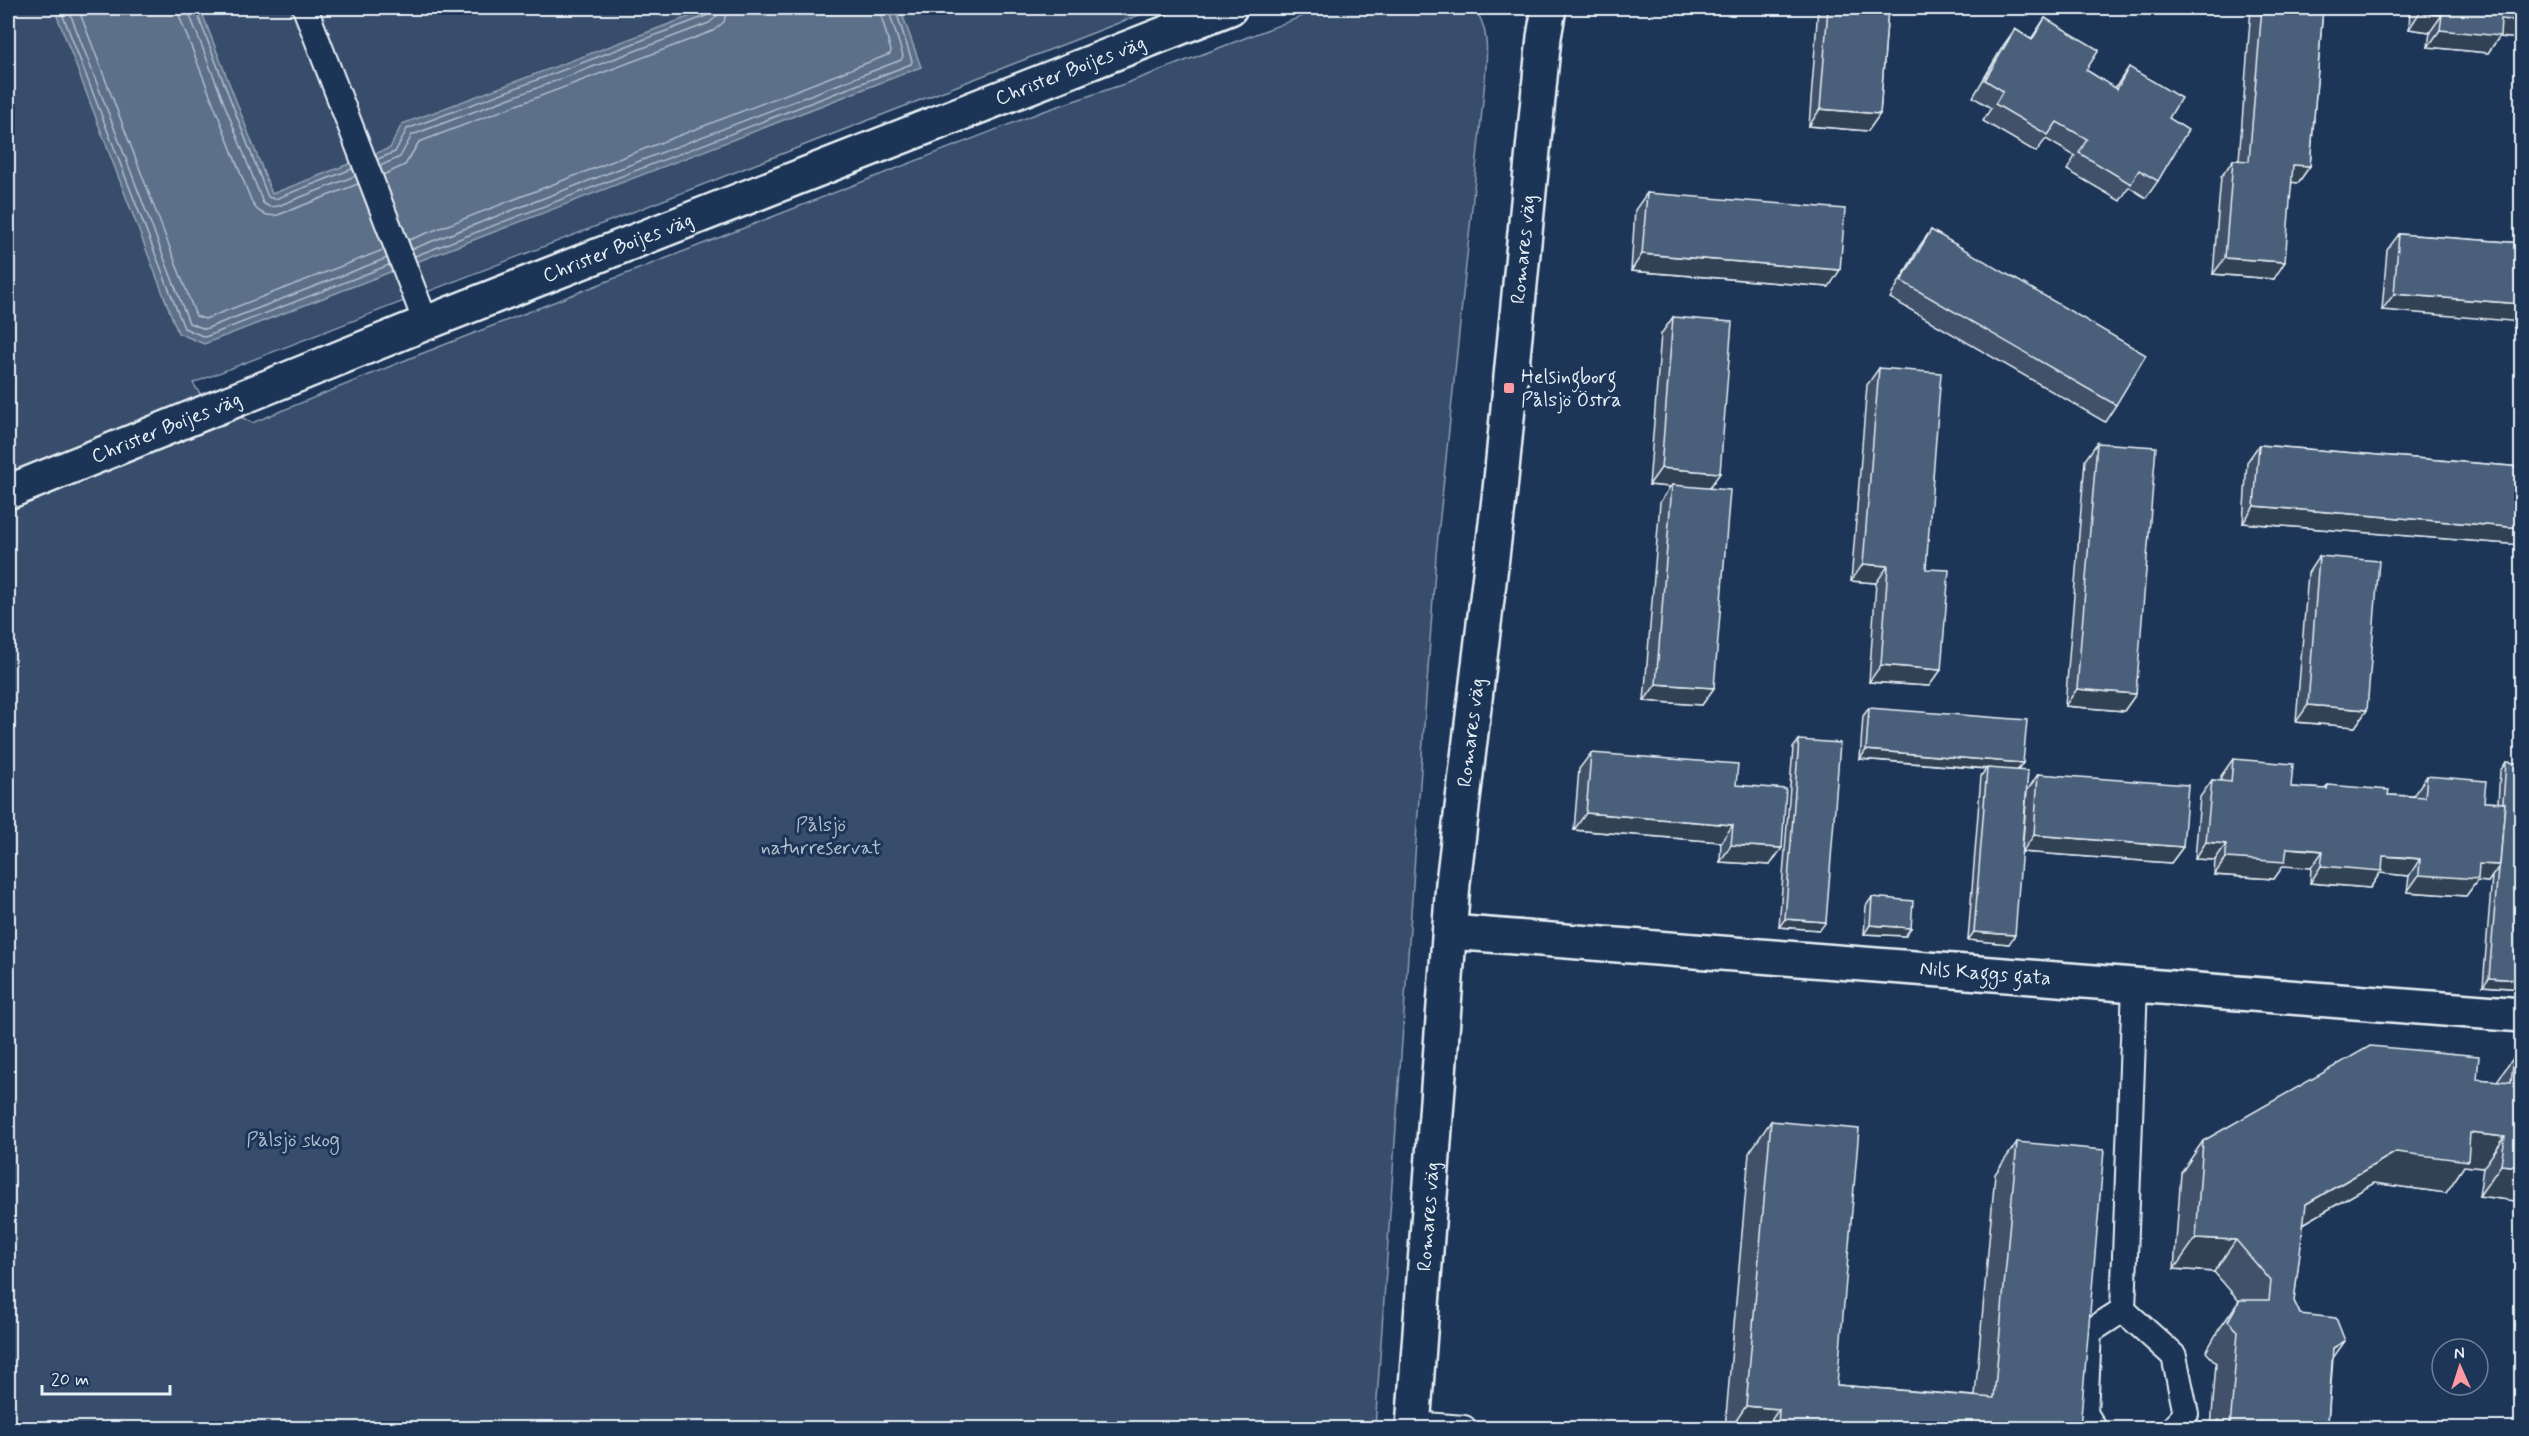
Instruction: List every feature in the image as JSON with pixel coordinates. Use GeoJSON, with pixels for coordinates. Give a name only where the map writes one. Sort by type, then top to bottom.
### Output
{"type":"FeatureCollection","features":[{"type":"Feature","properties":{"kind":"street","name":"Christer Boijes väg"},"geometry":{"type":"LineString","coordinates":[[8,492],[426,323],[1230,8]]}},
{"type":"Feature","properties":{"kind":"street","name":"Romares väg"},"geometry":{"type":"LineString","coordinates":[[1413,1426],[1453,883],[1500,490],[1544,18]]}},
{"type":"Feature","properties":{"kind":"street","name":"Nils Kaggs gata"},"geometry":{"type":"LineString","coordinates":[[1450,933],[2522,1015]]}},
{"type":"Feature","properties":{"kind":"lane"},"geometry":{"type":"LineString","coordinates":[[304,8],[426,323]]}},
{"type":"Feature","properties":{"kind":"lane"},"geometry":{"type":"LineString","coordinates":[[2123,1310],[2135,985]]}},
{"type":"Feature","properties":{"kind":"lane"},"geometry":{"type":"LineString","coordinates":[[2094,1428],[2085,1413],[2089,1332],[2123,1310]]}},
{"type":"Feature","properties":{"kind":"lane"},"geometry":{"type":"LineString","coordinates":[[2123,1310],[2174,1356],[2186,1414],[2173,1428]]}},
{"type":"Feature","properties":{"kind":"lane"},"geometry":{"type":"LineString","coordinates":[[1413,1426],[1464,1428]]}},
{"type":"Feature","properties":{"kind":"green space","name":"Pålsjö naturreservat"},"geometry":{"type":"Polygon","coordinates":[[[8,8],[1157,8],[193,383],[201,395],[252,423],[413,357],[1041,112],[1127,83],[1324,8],[1473,8],[1484,27],[1487,52],[1436,555],[1375,1428],[8,1428],[8,8]]]}},
{"type":"Feature","properties":{"kind":"water"},"geometry":{"type":"Polygon","coordinates":[[[54,8],[200,8],[272,194],[390,148],[402,124],[712,8],[900,8],[921,67],[204,344],[178,333],[54,8]]]}},
{"type":"Feature","properties":{"kind":"building"},"geometry":{"type":"Polygon","coordinates":[[[1828,8],[1888,8],[1880,114],[1820,109],[1828,8]]]}},
{"type":"Feature","properties":{"kind":"building"},"geometry":{"type":"Polygon","coordinates":[[[2262,8],[2323,8],[2310,166],[2293,165],[2285,262],[2225,258],[2233,160],[2249,161],[2262,8]]]}},
{"type":"Feature","properties":{"kind":"building"},"geometry":{"type":"Polygon","coordinates":[[[2421,8],[2522,8],[2522,21],[2501,19],[2500,36],[2440,30],[2442,15],[2420,12],[2421,8]]]}},
{"type":"Feature","properties":{"kind":"building"},"geometry":{"type":"Polygon","coordinates":[[[2045,18],[2099,50],[2086,70],[2117,89],[2129,67],[2181,98],[2169,118],[2188,130],[2158,181],[2139,170],[2131,184],[2079,153],[2087,139],[2057,122],[2048,135],[1995,104],[2003,91],[1985,80],[2015,29],[2032,40],[2045,18]]]}},
{"type":"Feature","properties":{"kind":"building"},"geometry":{"type":"Polygon","coordinates":[[[1647,193],[1845,209],[1840,270],[1642,254],[1647,193]]]}},
{"type":"Feature","properties":{"kind":"building"},"geometry":{"type":"Polygon","coordinates":[[[1931,230],[2146,355],[2116,405],[1901,281],[1931,230]]]}},
{"type":"Feature","properties":{"kind":"building"},"geometry":{"type":"Polygon","coordinates":[[[2399,234],[2522,243],[2522,304],[2394,294],[2399,234]]]}},
{"type":"Feature","properties":{"kind":"building"},"geometry":{"type":"Polygon","coordinates":[[[1673,317],[1732,322],[1720,473],[1661,468],[1673,317]]]}},
{"type":"Feature","properties":{"kind":"building"},"geometry":{"type":"Polygon","coordinates":[[[1879,368],[1941,373],[1926,569],[1949,570],[1941,670],[1881,665],[1888,566],[1863,564],[1879,368]]]}},
{"type":"Feature","properties":{"kind":"building"},"geometry":{"type":"Polygon","coordinates":[[[2097,443],[2156,447],[2136,694],[2077,689],[2097,443]]]}},
{"type":"Feature","properties":{"kind":"building"},"geometry":{"type":"Polygon","coordinates":[[[2259,445],[2522,467],[2522,528],[2254,506],[2259,445]]]}},
{"type":"Feature","properties":{"kind":"building"},"geometry":{"type":"Polygon","coordinates":[[[1672,485],[1730,490],[1714,688],[1656,684],[1672,485]]]}},
{"type":"Feature","properties":{"kind":"building"},"geometry":{"type":"Polygon","coordinates":[[[2319,556],[2379,561],[2367,710],[2308,705],[2319,556]]]}},
{"type":"Feature","properties":{"kind":"building"},"geometry":{"type":"Polygon","coordinates":[[[1869,708],[2027,720],[2023,763],[1866,750],[1869,708]]]}},
{"type":"Feature","properties":{"kind":"building"},"geometry":{"type":"Polygon","coordinates":[[[1799,740],[1840,743],[1826,922],[1785,919],[1799,740]]]}},
{"type":"Feature","properties":{"kind":"building"},"geometry":{"type":"Polygon","coordinates":[[[1591,753],[1738,764],[1736,785],[1786,789],[1782,848],[1731,845],[1733,825],[1586,813],[1591,753]]]}},
{"type":"Feature","properties":{"kind":"building"},"geometry":{"type":"Polygon","coordinates":[[[2233,759],[2293,764],[2291,787],[2327,789],[2328,785],[2389,790],[2388,795],[2425,797],[2427,776],[2486,781],[2484,802],[2505,803],[2500,865],[2479,864],[2478,879],[2419,875],[2420,859],[2402,857],[2383,856],[2382,871],[2321,866],[2323,851],[2305,849],[2287,848],[2285,862],[2226,858],[2226,844],[2206,842],[2212,780],[2231,782],[2233,759]]]}},
{"type":"Feature","properties":{"kind":"building"},"geometry":{"type":"Polygon","coordinates":[[[2506,762],[2522,764],[2522,980],[2489,978],[2505,803],[2503,803],[2506,762]]]}},
{"type":"Feature","properties":{"kind":"building"},"geometry":{"type":"Polygon","coordinates":[[[1987,768],[2028,771],[2015,935],[1974,932],[1987,768]]]}},
{"type":"Feature","properties":{"kind":"building"},"geometry":{"type":"Polygon","coordinates":[[[2038,774],[2188,785],[2183,847],[2034,835],[2038,774]]]}},
{"type":"Feature","properties":{"kind":"building"},"geometry":{"type":"Polygon","coordinates":[[[1872,897],[1913,901],[1911,928],[1870,925],[1872,897]]]}},
{"type":"Feature","properties":{"kind":"building"},"geometry":{"type":"Polygon","coordinates":[[[2370,1046],[2479,1056],[2477,1079],[2511,1082],[2514,1057],[2522,1057],[2522,1167],[2501,1165],[2505,1137],[2470,1133],[2468,1161],[2396,1152],[2306,1204],[2294,1301],[2300,1314],[2336,1318],[2345,1341],[2333,1348],[2328,1422],[2341,1425],[2343,1428],[2230,1428],[2238,1331],[2228,1321],[2240,1300],[2269,1300],[2271,1281],[2236,1240],[2196,1238],[2203,1141],[2370,1046]]]}},
{"type":"Feature","properties":{"kind":"building"},"geometry":{"type":"Polygon","coordinates":[[[1771,1121],[1859,1129],[1837,1385],[1994,1398],[2017,1142],[2104,1150],[2080,1428],[1778,1428],[1779,1409],[1746,1406],[1771,1121]]]}},
{"type":"Feature","properties":{"kind":"building"},"geometry":{"type":"Polygon","coordinates":[[[2219,1420],[2227,1428],[2210,1428],[2219,1420]]]}},
{"type":"Feature","properties":{"kind":"place","name":"Helsingborg Pålsjö Östra"},"geometry":{"type":"Point","coordinates":[1509,388]}},
{"type":"Feature","properties":{"kind":"park label","name":"Pålsjö skog"},"geometry":{"type":"Point","coordinates":[293,1140]}}]}
